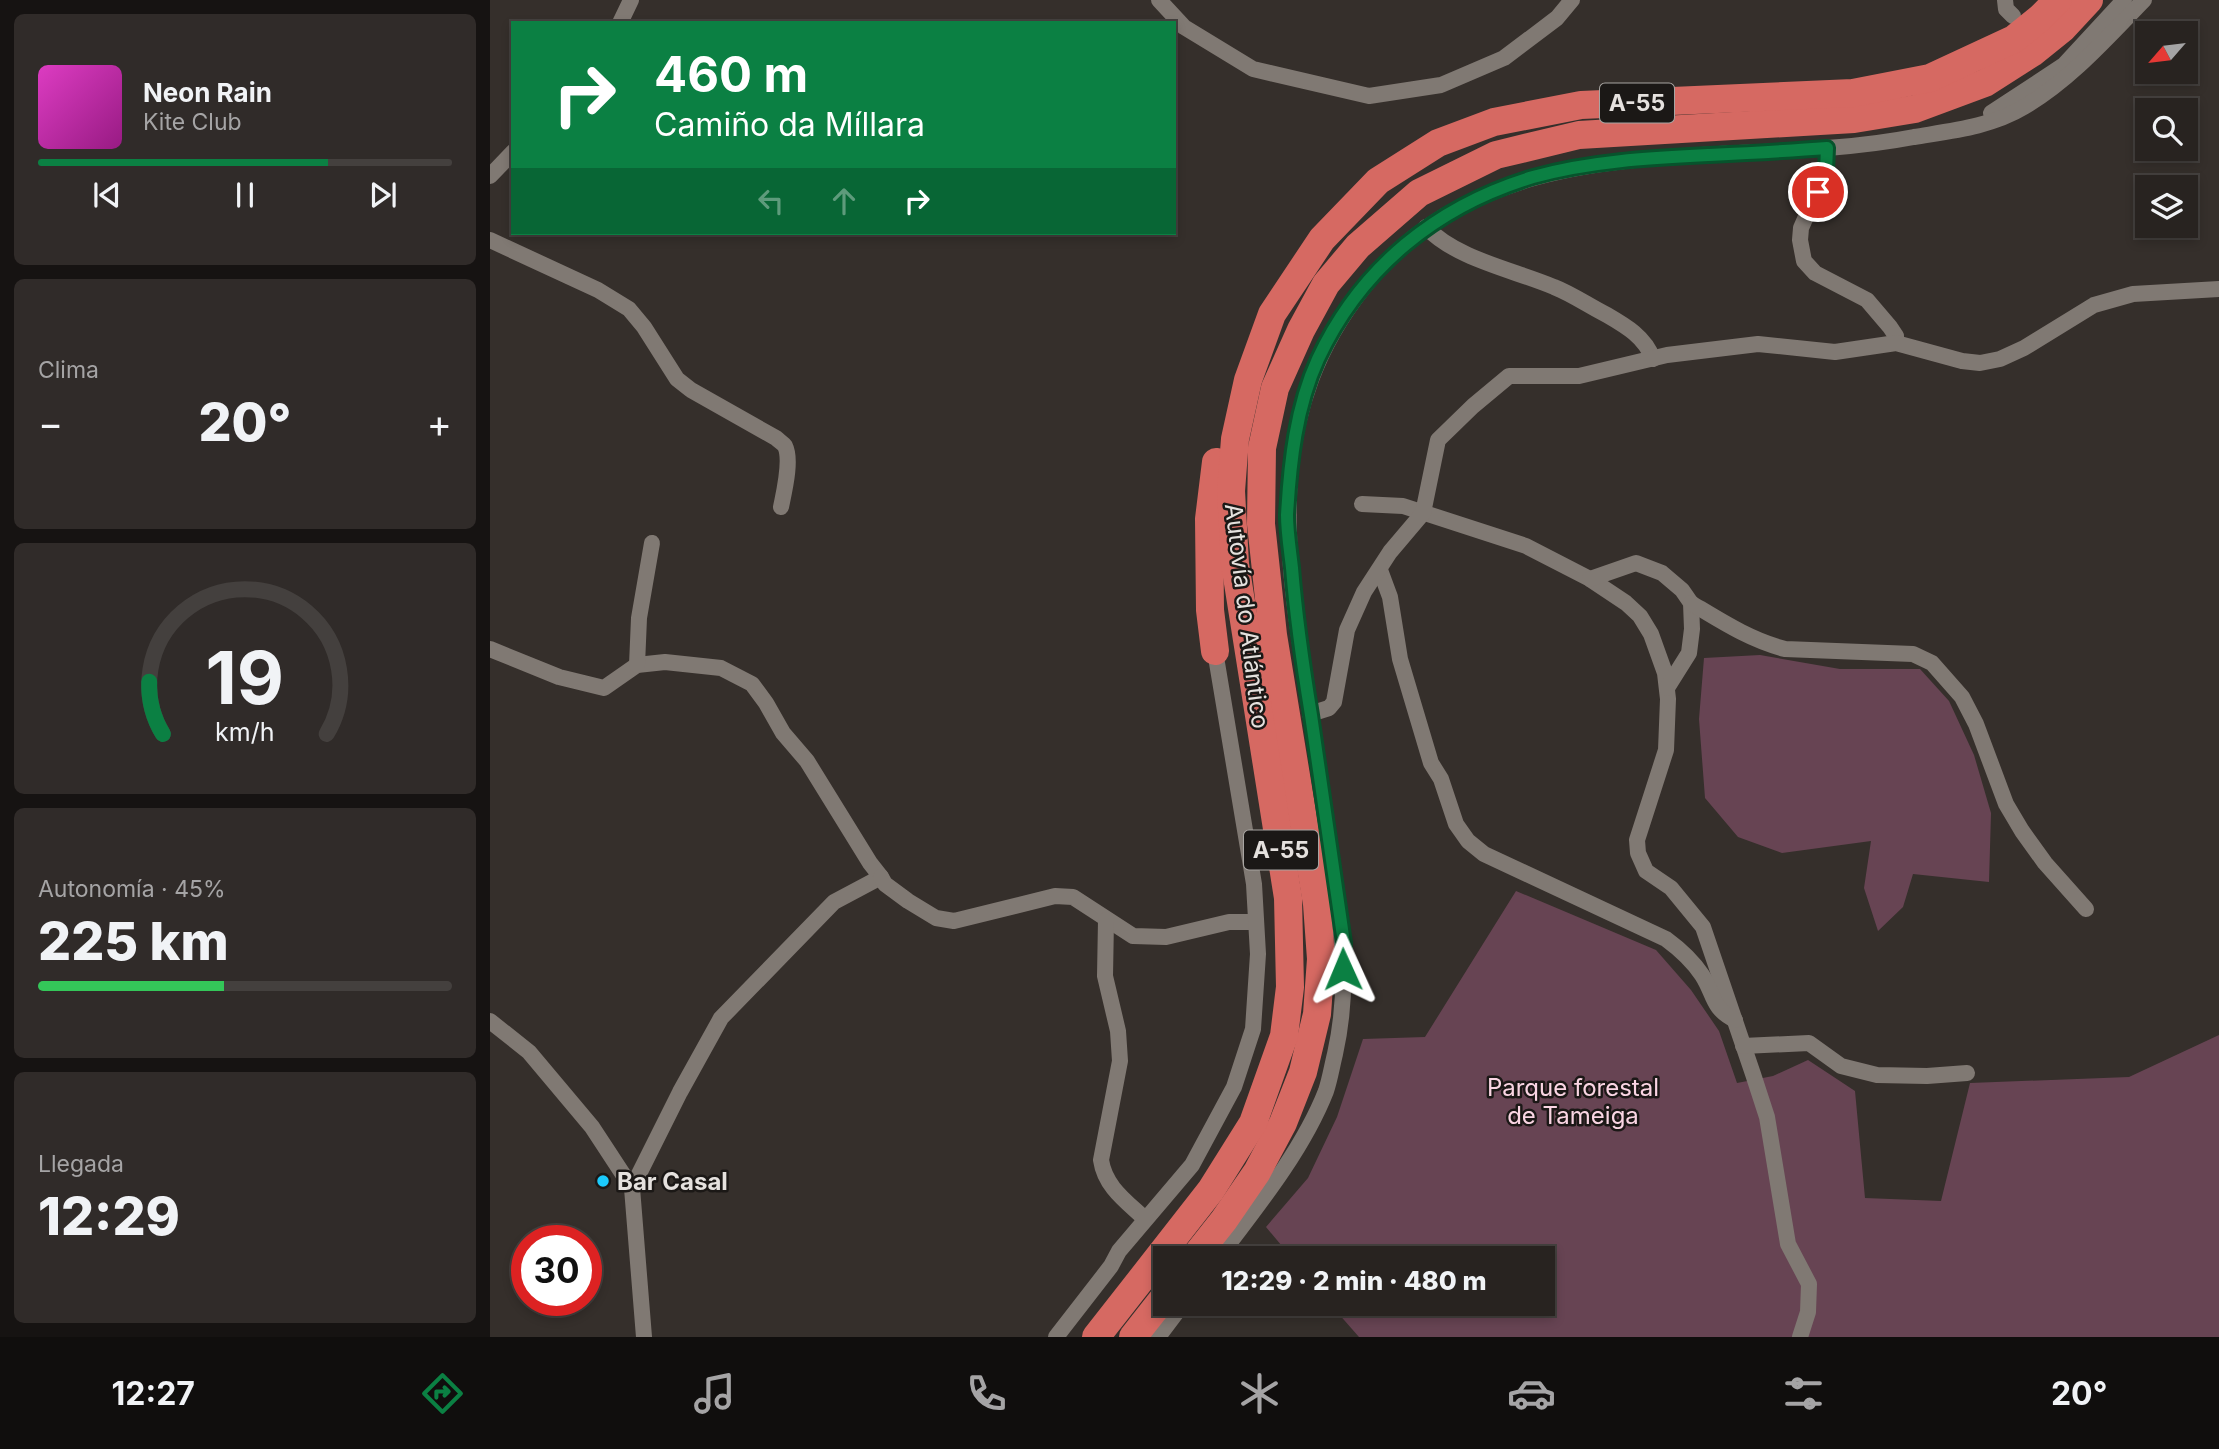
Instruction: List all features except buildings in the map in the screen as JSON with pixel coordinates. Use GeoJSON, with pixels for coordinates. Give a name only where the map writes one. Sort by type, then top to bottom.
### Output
{"type":"FeatureCollection","features":[{"type":"Feature","properties":{"kind":"highway","name":"Autovía do Atlántico"},"geometry":{"type":"LineString","coordinates":[[1097,1337],[1211,1189],[1253,1123],[1284,1036],[1290,987],[1288,898],[1235,564],[1231,491],[1235,439],[1248,380],[1272,314],[1322,239],[1378,181],[1438,144],[1494,122],[1581,105],[1853,93],[1930,78],[1986,54],[2014,38],[2058,0]]}},
{"type":"Feature","properties":{"kind":"highway","name":"Autovía do Atlántico"},"geometry":{"type":"LineString","coordinates":[[1203,1246],[1257,1172],[1283,1124],[1303,1072],[1317,1014],[1321,959],[1317,904],[1273,635],[1261,524],[1262,448],[1276,388],[1301,330],[1326,284],[1358,246],[1419,193],[1496,155],[1579,135],[1854,119],[1915,109],[1985,83],[2053,37],[2089,0]]}},
{"type":"Feature","properties":{"kind":"highway"},"geometry":{"type":"LineString","coordinates":[[1215,651],[1210,610],[1209,519],[1222,420],[1243,361],[1272,314]]}},
{"type":"Feature","properties":{"kind":"highway"},"geometry":{"type":"LineString","coordinates":[[1219,1246],[1252,1213]]}},
{"type":"Feature","properties":{"kind":"highway"},"geometry":{"type":"LineString","coordinates":[[1133,1337],[1155,1316]]}},
{"type":"Feature","properties":{"kind":"street"},"geometry":{"type":"LineString","coordinates":[[621,21],[631,0]]}},
{"type":"Feature","properties":{"kind":"street"},"geometry":{"type":"LineString","coordinates":[[1159,0],[1184,27],[1253,69],[1369,96],[1441,85],[1504,58],[1557,18],[1572,0]]}},
{"type":"Feature","properties":{"kind":"street"},"geometry":{"type":"LineString","coordinates":[[2006,0],[2006,9],[2013,16]]}},
{"type":"Feature","properties":{"kind":"street"},"geometry":{"type":"LineString","coordinates":[[1968,127],[2064,65],[2124,0]]}},
{"type":"Feature","properties":{"kind":"street"},"geometry":{"type":"LineString","coordinates":[[1227,1246],[1299,1143],[1326,1090],[1342,1020],[1344,943],[1296,622],[1287,518],[1293,444],[1301,410],[1318,359],[1362,290],[1390,257],[1453,209],[1490,192],[1534,177],[1578,167],[1653,158],[1876,145],[1968,127],[2022,109],[2082,63],[2144,0]]}},
{"type":"Feature","properties":{"kind":"street"},"geometry":{"type":"LineString","coordinates":[[1827,148],[1826,171],[1801,228],[1804,261],[1815,273],[1867,300],[1890,327],[1896,336],[1896,343]]}},
{"type":"Feature","properties":{"kind":"street"},"geometry":{"type":"LineString","coordinates":[[490,176],[511,154]]}},
{"type":"Feature","properties":{"kind":"street"},"geometry":{"type":"LineString","coordinates":[[1426,227],[1453,248],[1556,287],[1629,328],[1649,347],[1653,359]]}},
{"type":"Feature","properties":{"kind":"street"},"geometry":{"type":"LineString","coordinates":[[490,240],[598,290],[629,309],[644,327],[677,379],[785,446],[786,476],[781,507]]}},
{"type":"Feature","properties":{"kind":"street"},"geometry":{"type":"LineString","coordinates":[[1310,714],[1329,708],[1334,702],[1347,630],[1364,592],[1390,552],[1423,513],[1438,440],[1509,376],[1579,376],[1653,359],[1758,344],[1835,352],[1896,343],[1962,361],[1980,363],[2000,359],[2024,348],[2094,305],[2133,294],[2219,289]]}},
{"type":"Feature","properties":{"kind":"street"},"geometry":{"type":"LineString","coordinates":[[1362,504],[1403,506],[1526,545],[1590,579],[1626,603],[1640,616],[1651,634],[1665,673],[1667,688],[1666,750],[1637,840],[1638,853],[1646,871],[1671,888],[1703,927],[1735,1020],[1767,1117],[1788,1244],[1809,1284],[1808,1312],[1800,1337]]}},
{"type":"Feature","properties":{"kind":"street"},"geometry":{"type":"LineString","coordinates":[[637,665],[639,618],[652,543]]}},
{"type":"Feature","properties":{"kind":"street"},"geometry":{"type":"LineString","coordinates":[[1590,579],[1636,563],[1662,573],[1682,590],[1691,603],[1746,636],[1773,646],[1785,649],[1913,654],[1933,663],[1962,697],[1976,724],[2006,804],[2022,831],[2045,863],[2086,909]]}},
{"type":"Feature","properties":{"kind":"street"},"geometry":{"type":"LineString","coordinates":[[1380,570],[1390,597],[1400,659],[1431,763],[1441,779],[1456,824],[1468,841],[1484,854],[1667,939],[1687,954],[1704,978],[1721,1014],[1735,1020]]}},
{"type":"Feature","properties":{"kind":"street"},"geometry":{"type":"LineString","coordinates":[[1667,688],[1689,653],[1691,603]]}},
{"type":"Feature","properties":{"kind":"street"},"geometry":{"type":"LineString","coordinates":[[490,649],[559,677],[604,688],[637,665],[665,662],[721,668],[752,684],[783,733],[807,761],[885,884],[936,918],[954,922],[1055,896],[1073,897],[1133,936],[1166,937],[1230,922],[1256,922]]}},
{"type":"Feature","properties":{"kind":"street"},"geometry":{"type":"LineString","coordinates":[[1056,1337],[1111,1266],[1119,1251],[1192,1165],[1234,1087],[1253,1029],[1258,954],[1254,884],[1215,651]]}},
{"type":"Feature","properties":{"kind":"street"},"geometry":{"type":"LineString","coordinates":[[632,1188],[721,1018],[834,902],[881,877]]}},
{"type":"Feature","properties":{"kind":"street"},"geometry":{"type":"LineString","coordinates":[[1106,920],[1105,976],[1118,1031],[1120,1061],[1101,1160],[1103,1174],[1111,1187],[1145,1219]]}},
{"type":"Feature","properties":{"kind":"street"},"geometry":{"type":"LineString","coordinates":[[490,1021],[529,1052],[592,1127],[632,1188],[644,1337]]}},
{"type":"Feature","properties":{"kind":"street"},"geometry":{"type":"LineString","coordinates":[[1743,1046],[1809,1043],[1841,1066],[1877,1075],[1968,1073]]}},
{"type":"Feature","properties":{"kind":"green space"},"geometry":{"type":"Polygon","coordinates":[[[1760,655],[1840,669],[1920,669],[1949,701],[1974,755],[1991,813],[1989,882],[1913,874],[1903,907],[1878,931],[1864,888],[1871,841],[1782,853],[1738,837],[1705,798],[1699,719],[1704,658],[1760,655]]]}},
{"type":"Feature","properties":{"kind":"green space","name":"Parque forestal de Tameiga"},"geometry":{"type":"Polygon","coordinates":[[[1516,891],[1656,950],[1691,990],[1719,1031],[1737,1083],[1773,1076],[1808,1060],[1855,1091],[1865,1198],[1941,1201],[1970,1083],[2129,1077],[2219,1035],[2219,1337],[1359,1337],[1341,1316],[1555,1316],[1555,1246],[1282,1246],[1266,1227],[1308,1178],[1337,1117],[1363,1039],[1425,1037],[1516,891]]]}},
{"type":"Feature","properties":{"kind":"place","name":"Bar Casal"},"geometry":{"type":"Point","coordinates":[603,1181]}},
{"type":"Feature","properties":{"kind":"route"},"geometry":{"type":"LineString","coordinates":[[1343,969],[1344,943],[1296,622],[1287,518],[1293,444],[1304,399],[1318,359],[1340,322],[1390,257],[1422,231],[1453,209],[1490,192],[1534,177],[1578,167],[1653,158],[1827,148],[1826,171],[1818,192]]}}]}
